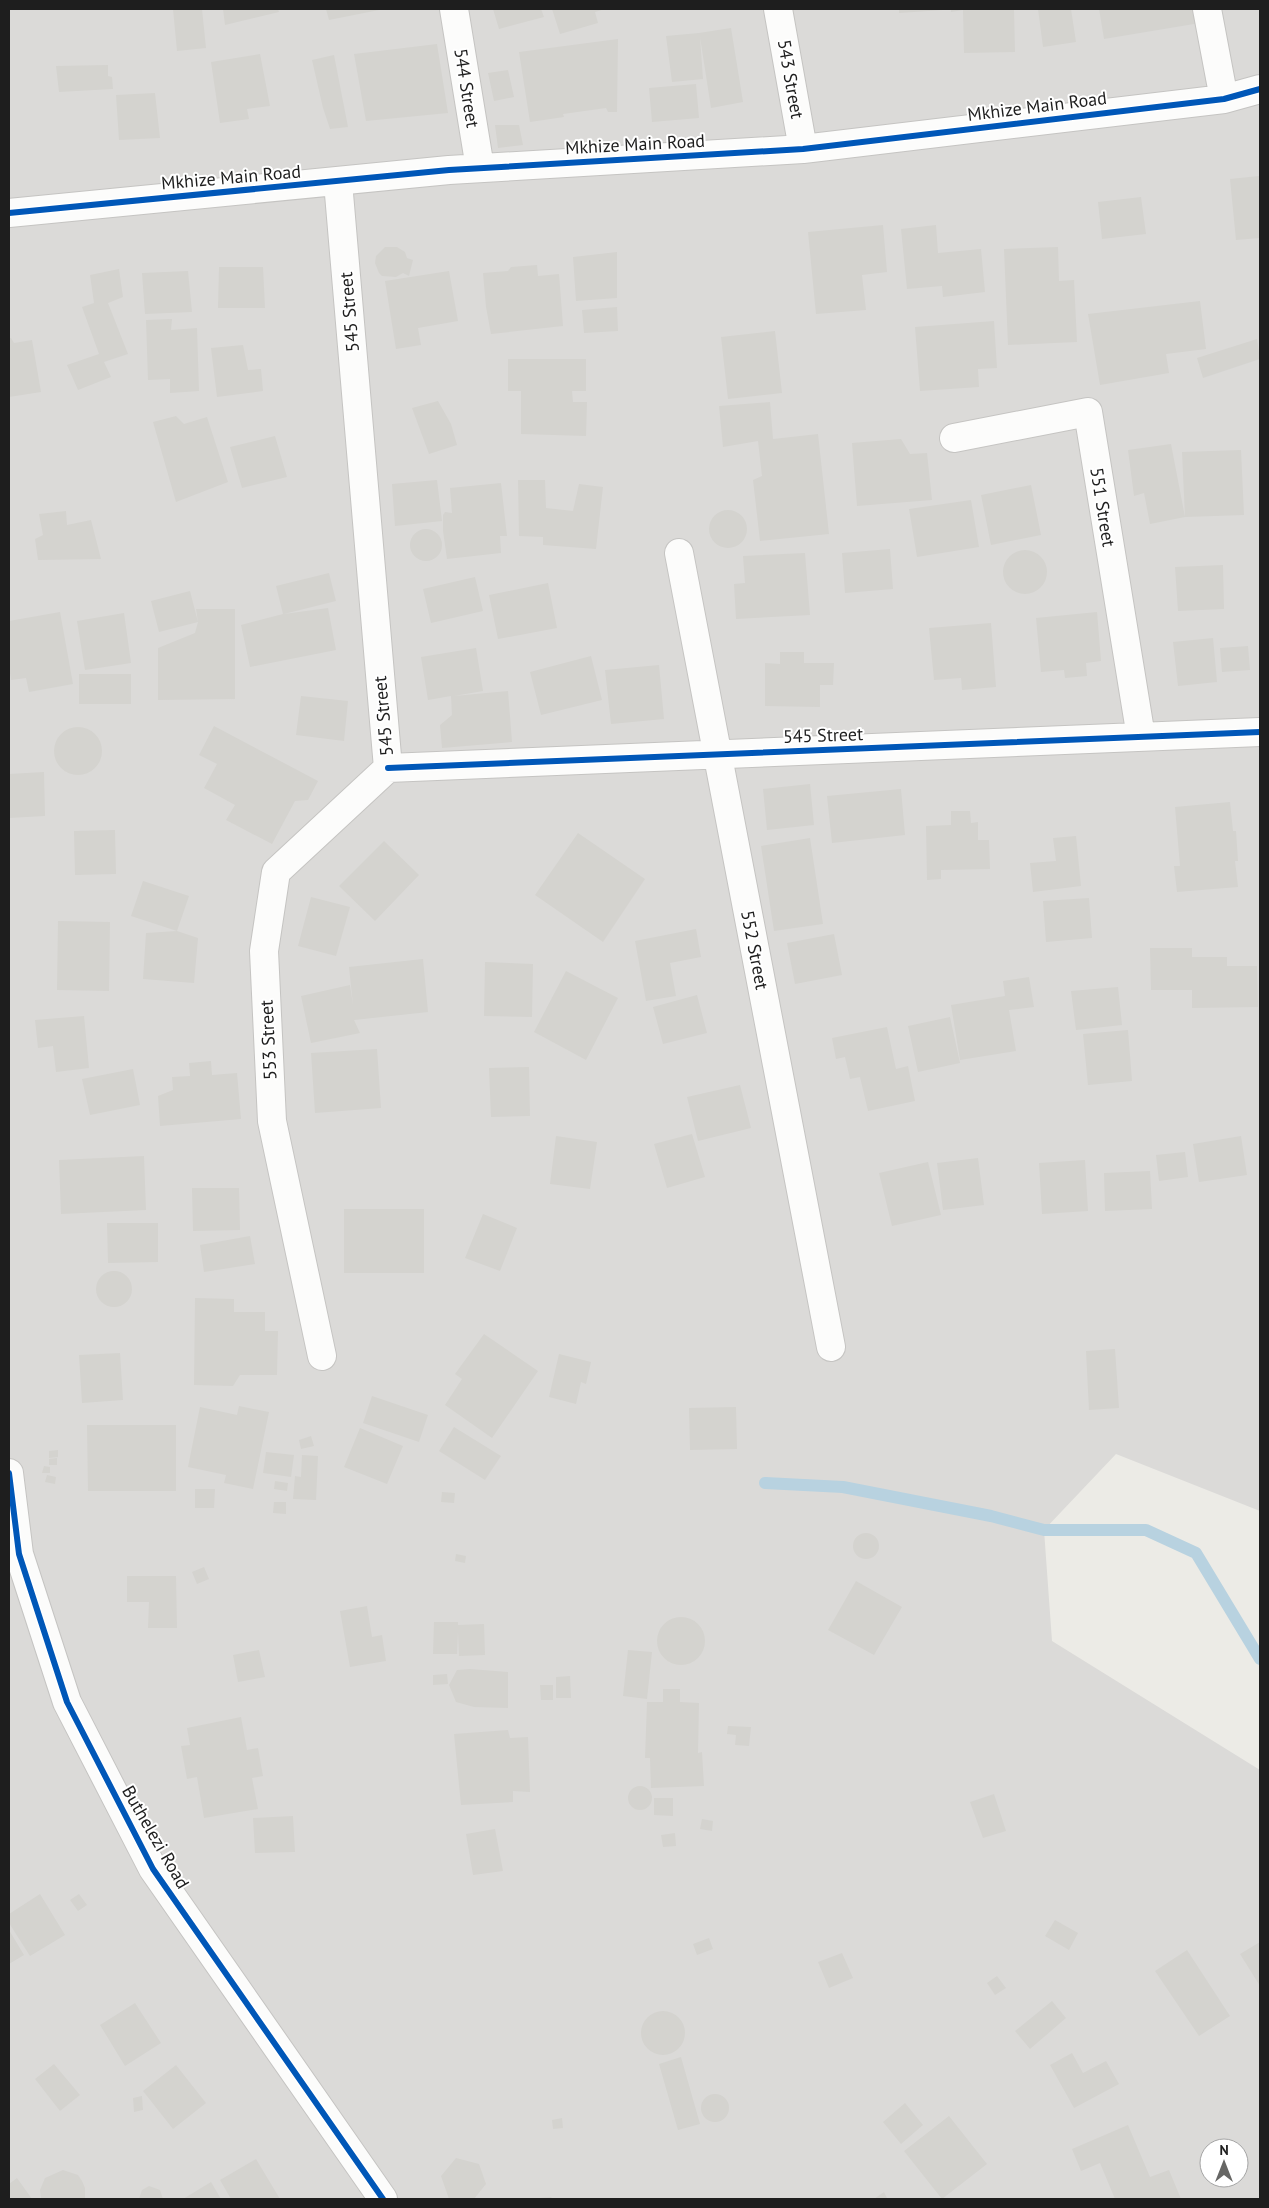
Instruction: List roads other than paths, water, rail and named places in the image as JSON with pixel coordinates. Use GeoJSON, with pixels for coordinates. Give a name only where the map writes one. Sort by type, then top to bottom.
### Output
{"type":"FeatureCollection","features":[{"type":"Feature","properties":{"kind":"street","name":"544 Street"},"geometry":{"type":"LineString","coordinates":[[454,9],[480,168]]}},
{"type":"Feature","properties":{"kind":"street","name":"543 Street"},"geometry":{"type":"LineString","coordinates":[[778,9],[803,149]]}},
{"type":"Feature","properties":{"kind":"street"},"geometry":{"type":"LineString","coordinates":[[1207,9],[1224,99]]}},
{"type":"Feature","properties":{"kind":"street","name":"Mkhize Main Road"},"geometry":{"type":"LineString","coordinates":[[9,213],[480,168],[803,149],[1224,99],[1260,89]]}},
{"type":"Feature","properties":{"kind":"street","name":"545 Street"},"geometry":{"type":"LineString","coordinates":[[338,182],[388,768],[1260,732]]}},
{"type":"Feature","properties":{"kind":"street","name":"551 Street"},"geometry":{"type":"LineString","coordinates":[[954,438],[1088,412],[1141,737]]}},
{"type":"Feature","properties":{"kind":"street","name":"552 Street"},"geometry":{"type":"LineString","coordinates":[[679,553],[831,1347]]}},
{"type":"Feature","properties":{"kind":"street","name":"553 Street"},"geometry":{"type":"LineString","coordinates":[[322,1356],[272,1121],[264,950],[276,872],[388,768]]}},
{"type":"Feature","properties":{"kind":"street","name":"Buthelezi Road"},"geometry":{"type":"LineString","coordinates":[[9,1473],[19,1554],[67,1702],[76,1720],[153,1869],[383,2199]]}},
{"type":"Feature","properties":{"kind":"waterway"},"geometry":{"type":"LineString","coordinates":[[765,1483],[843,1487],[991,1516],[1044,1530],[1146,1530],[1196,1553],[1260,1659]]}}]}
